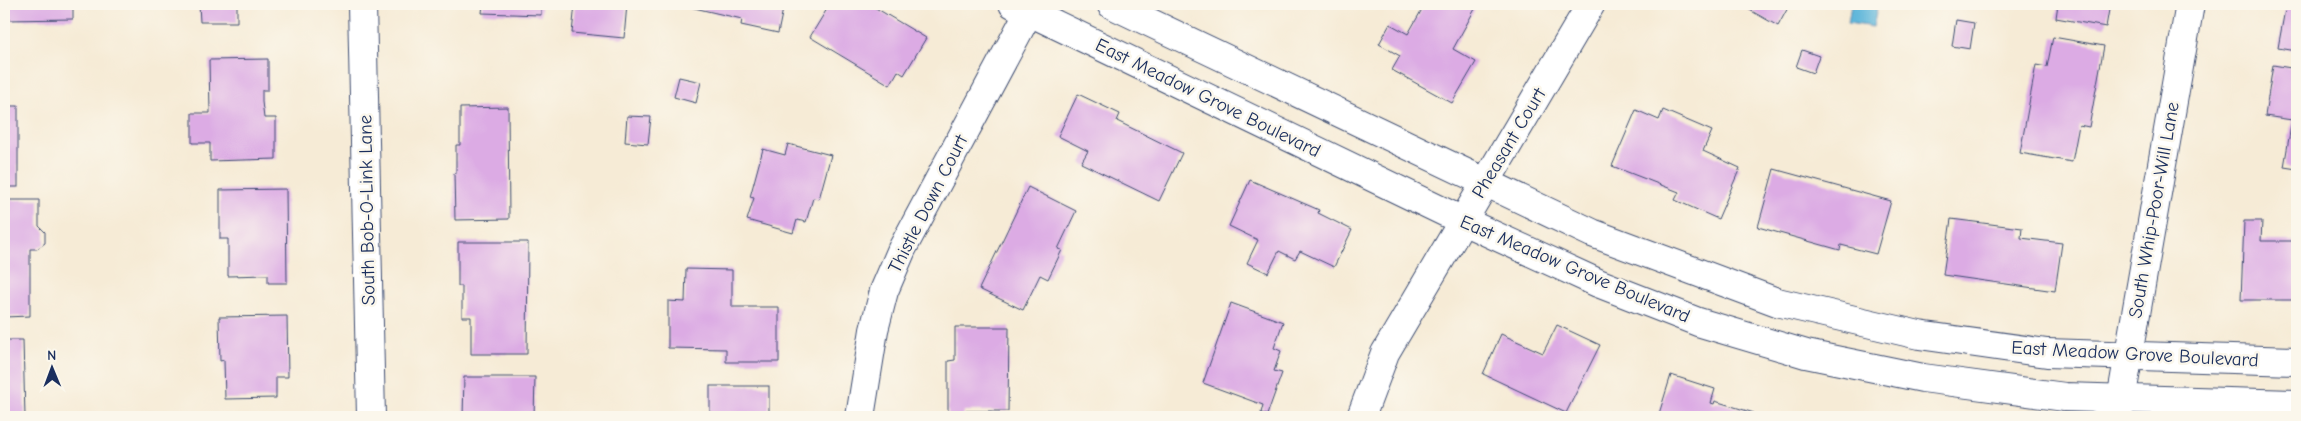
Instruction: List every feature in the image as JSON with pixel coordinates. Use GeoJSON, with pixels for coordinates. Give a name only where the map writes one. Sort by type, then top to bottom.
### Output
{"type":"FeatureCollection","features":[{"type":"Feature","properties":{"kind":"street","name":"South Bob-O-Link Lane"},"geometry":{"type":"LineString","coordinates":[[362,4],[371,417]]}},
{"type":"Feature","properties":{"kind":"street","name":"East Meadow Grove Boulevard"},"geometry":{"type":"LineString","coordinates":[[1111,4],[1592,233],[1777,302],[1919,336],[2047,353],[2297,361]]}},
{"type":"Feature","properties":{"kind":"street","name":"Pheasant Court"},"geometry":{"type":"LineString","coordinates":[[1361,417],[1385,353],[1591,4]]}},
{"type":"Feature","properties":{"kind":"street","name":"South Whip-Poor-Will Lane"},"geometry":{"type":"LineString","coordinates":[[2119,409],[2190,4]]}},
{"type":"Feature","properties":{"kind":"street","name":"East Meadow Grove Boulevard"},"geometry":{"type":"LineString","coordinates":[[1025,6],[1463,221],[1598,283],[1698,322],[1806,354],[1923,378],[2065,398],[2119,409],[2297,404]]}},
{"type":"Feature","properties":{"kind":"street","name":"Thistle Down Court"},"geometry":{"type":"LineString","coordinates":[[860,417],[874,330],[888,283],[902,249],[1025,6]]}},
{"type":"Feature","properties":{"kind":"water"},"geometry":{"type":"Polygon","coordinates":[[[1851,4],[1878,4],[1873,27],[1848,23],[1851,4]]]}},
{"type":"Feature","properties":{"kind":"building"},"geometry":{"type":"Polygon","coordinates":[[[4,4],[73,4],[73,19],[6,20],[7,38],[4,38],[4,4]]]}},
{"type":"Feature","properties":{"kind":"building"},"geometry":{"type":"Polygon","coordinates":[[[199,4],[237,4],[237,22],[200,22],[199,4]]]}},
{"type":"Feature","properties":{"kind":"building"},"geometry":{"type":"Polygon","coordinates":[[[483,4],[541,4],[541,15],[482,13],[483,4]]]}},
{"type":"Feature","properties":{"kind":"building"},"geometry":{"type":"Polygon","coordinates":[[[575,4],[627,4],[624,38],[572,33],[575,4]]]}},
{"type":"Feature","properties":{"kind":"building"},"geometry":{"type":"Polygon","coordinates":[[[691,4],[784,4],[778,33],[741,25],[742,19],[690,7],[691,4]]]}},
{"type":"Feature","properties":{"kind":"building"},"geometry":{"type":"Polygon","coordinates":[[[830,4],[869,4],[926,38],[904,75],[898,71],[890,85],[810,37],[830,4]]]}},
{"type":"Feature","properties":{"kind":"building"},"geometry":{"type":"Polygon","coordinates":[[[1425,4],[1465,4],[1475,9],[1453,49],[1476,62],[1452,103],[1392,70],[1400,56],[1379,44],[1390,24],[1408,34],[1425,4]]]}},
{"type":"Feature","properties":{"kind":"building"},"geometry":{"type":"Polygon","coordinates":[[[1739,4],[1790,4],[1778,26],[1739,4]]]}},
{"type":"Feature","properties":{"kind":"building"},"geometry":{"type":"Polygon","coordinates":[[[2058,4],[2110,4],[2106,27],[2056,18],[2058,4]]]}},
{"type":"Feature","properties":{"kind":"building"},"geometry":{"type":"Polygon","coordinates":[[[2286,4],[2297,4],[2297,51],[2278,48],[2286,4]]]}},
{"type":"Feature","properties":{"kind":"building"},"geometry":{"type":"Polygon","coordinates":[[[1956,20],[1974,23],[1970,49],[1952,46],[1956,20]]]}},
{"type":"Feature","properties":{"kind":"building"},"geometry":{"type":"Polygon","coordinates":[[[2053,37],[2104,46],[2089,127],[2079,125],[2072,162],[2020,153],[2036,65],[2047,67],[2053,37]]]}},
{"type":"Feature","properties":{"kind":"building"},"geometry":{"type":"Polygon","coordinates":[[[1802,50],[1819,56],[1813,73],[1796,67],[1802,50]]]}},
{"type":"Feature","properties":{"kind":"building"},"geometry":{"type":"Polygon","coordinates":[[[268,59],[268,90],[262,90],[262,102],[264,118],[276,118],[276,159],[210,161],[210,143],[192,143],[192,113],[210,113],[209,60],[268,59]]]}},
{"type":"Feature","properties":{"kind":"building"},"geometry":{"type":"Polygon","coordinates":[[[2273,65],[2297,69],[2297,169],[2284,167],[2292,120],[2265,116],[2273,65]]]}},
{"type":"Feature","properties":{"kind":"building"},"geometry":{"type":"Polygon","coordinates":[[[679,77],[701,82],[696,103],[674,97],[679,77]]]}},
{"type":"Feature","properties":{"kind":"building"},"geometry":{"type":"Polygon","coordinates":[[[1078,94],[1120,114],[1117,121],[1182,153],[1159,201],[1081,163],[1088,151],[1058,136],[1078,94]]]}},
{"type":"Feature","properties":{"kind":"building"},"geometry":{"type":"Polygon","coordinates":[[[4,106],[18,106],[18,187],[4,187],[4,106]]]}},
{"type":"Feature","properties":{"kind":"building"},"geometry":{"type":"Polygon","coordinates":[[[508,107],[509,219],[455,220],[454,173],[456,173],[456,145],[460,145],[460,108],[508,107]]]}},
{"type":"Feature","properties":{"kind":"building"},"geometry":{"type":"Polygon","coordinates":[[[1636,110],[1659,120],[1663,110],[1712,131],[1703,151],[1740,168],[1718,219],[1675,200],[1679,192],[1612,166],[1636,110]]]}},
{"type":"Feature","properties":{"kind":"building"},"geometry":{"type":"Polygon","coordinates":[[[627,116],[651,117],[648,144],[625,142],[627,116]]]}},
{"type":"Feature","properties":{"kind":"building"},"geometry":{"type":"Polygon","coordinates":[[[788,144],[831,155],[819,199],[813,198],[806,222],[797,220],[793,233],[747,220],[754,198],[750,197],[763,149],[785,155],[788,144]]]}},
{"type":"Feature","properties":{"kind":"building"},"geometry":{"type":"Polygon","coordinates":[[[1774,169],[1891,201],[1876,254],[1841,245],[1840,250],[1758,227],[1774,169]]]}},
{"type":"Feature","properties":{"kind":"building"},"geometry":{"type":"Polygon","coordinates":[[[1250,180],[1319,210],[1318,213],[1352,230],[1334,267],[1300,251],[1295,259],[1279,251],[1268,273],[1247,263],[1258,240],[1229,226],[1250,180]]]}},
{"type":"Feature","properties":{"kind":"building"},"geometry":{"type":"Polygon","coordinates":[[[1028,187],[1076,211],[1058,249],[1062,250],[1048,279],[1040,275],[1023,310],[979,289],[1028,187]]]}},
{"type":"Feature","properties":{"kind":"building"},"geometry":{"type":"Polygon","coordinates":[[[286,189],[287,283],[268,283],[268,275],[228,276],[228,239],[220,239],[220,190],[286,189]]]}},
{"type":"Feature","properties":{"kind":"building"},"geometry":{"type":"Polygon","coordinates":[[[4,200],[39,200],[39,226],[45,232],[45,243],[37,249],[30,249],[30,316],[4,317],[4,200]]]}},
{"type":"Feature","properties":{"kind":"building"},"geometry":{"type":"Polygon","coordinates":[[[1951,219],[2022,228],[2021,238],[2062,243],[2055,291],[1943,275],[1951,219]]]}},
{"type":"Feature","properties":{"kind":"building"},"geometry":{"type":"Polygon","coordinates":[[[2244,221],[2262,221],[2261,241],[2297,241],[2297,291],[2295,291],[2295,300],[2241,300],[2244,221]]]}},
{"type":"Feature","properties":{"kind":"building"},"geometry":{"type":"Polygon","coordinates":[[[458,242],[528,242],[527,354],[471,354],[471,317],[462,317],[462,286],[458,286],[458,242]]]}},
{"type":"Feature","properties":{"kind":"building"},"geometry":{"type":"Polygon","coordinates":[[[686,269],[732,270],[732,307],[779,307],[779,362],[726,362],[726,349],[668,348],[668,301],[685,302],[686,269]]]}},
{"type":"Feature","properties":{"kind":"building"},"geometry":{"type":"Polygon","coordinates":[[[1231,303],[1283,322],[1274,348],[1281,351],[1274,371],[1282,373],[1267,415],[1261,413],[1263,405],[1203,383],[1231,303]]]}},
{"type":"Feature","properties":{"kind":"building"},"geometry":{"type":"Polygon","coordinates":[[[287,316],[288,377],[276,377],[276,398],[225,399],[224,360],[220,361],[219,317],[287,316]]]}},
{"type":"Feature","properties":{"kind":"building"},"geometry":{"type":"Polygon","coordinates":[[[1557,325],[1600,345],[1566,413],[1483,374],[1501,334],[1543,353],[1557,325]]]}},
{"type":"Feature","properties":{"kind":"building"},"geometry":{"type":"Polygon","coordinates":[[[955,327],[1009,327],[1008,411],[964,411],[963,417],[948,417],[948,361],[955,360],[955,327]]]}},
{"type":"Feature","properties":{"kind":"building"},"geometry":{"type":"Polygon","coordinates":[[[4,340],[23,340],[25,417],[4,417],[4,340]]]}},
{"type":"Feature","properties":{"kind":"building"},"geometry":{"type":"Polygon","coordinates":[[[1671,375],[1715,389],[1711,403],[1714,404],[1715,401],[1754,413],[1753,417],[1658,417],[1671,375]]]}},
{"type":"Feature","properties":{"kind":"building"},"geometry":{"type":"Polygon","coordinates":[[[464,377],[535,377],[534,417],[463,417],[464,377]]]}},
{"type":"Feature","properties":{"kind":"building"},"geometry":{"type":"Polygon","coordinates":[[[710,386],[769,386],[769,417],[710,417],[710,386]]]}}]}
